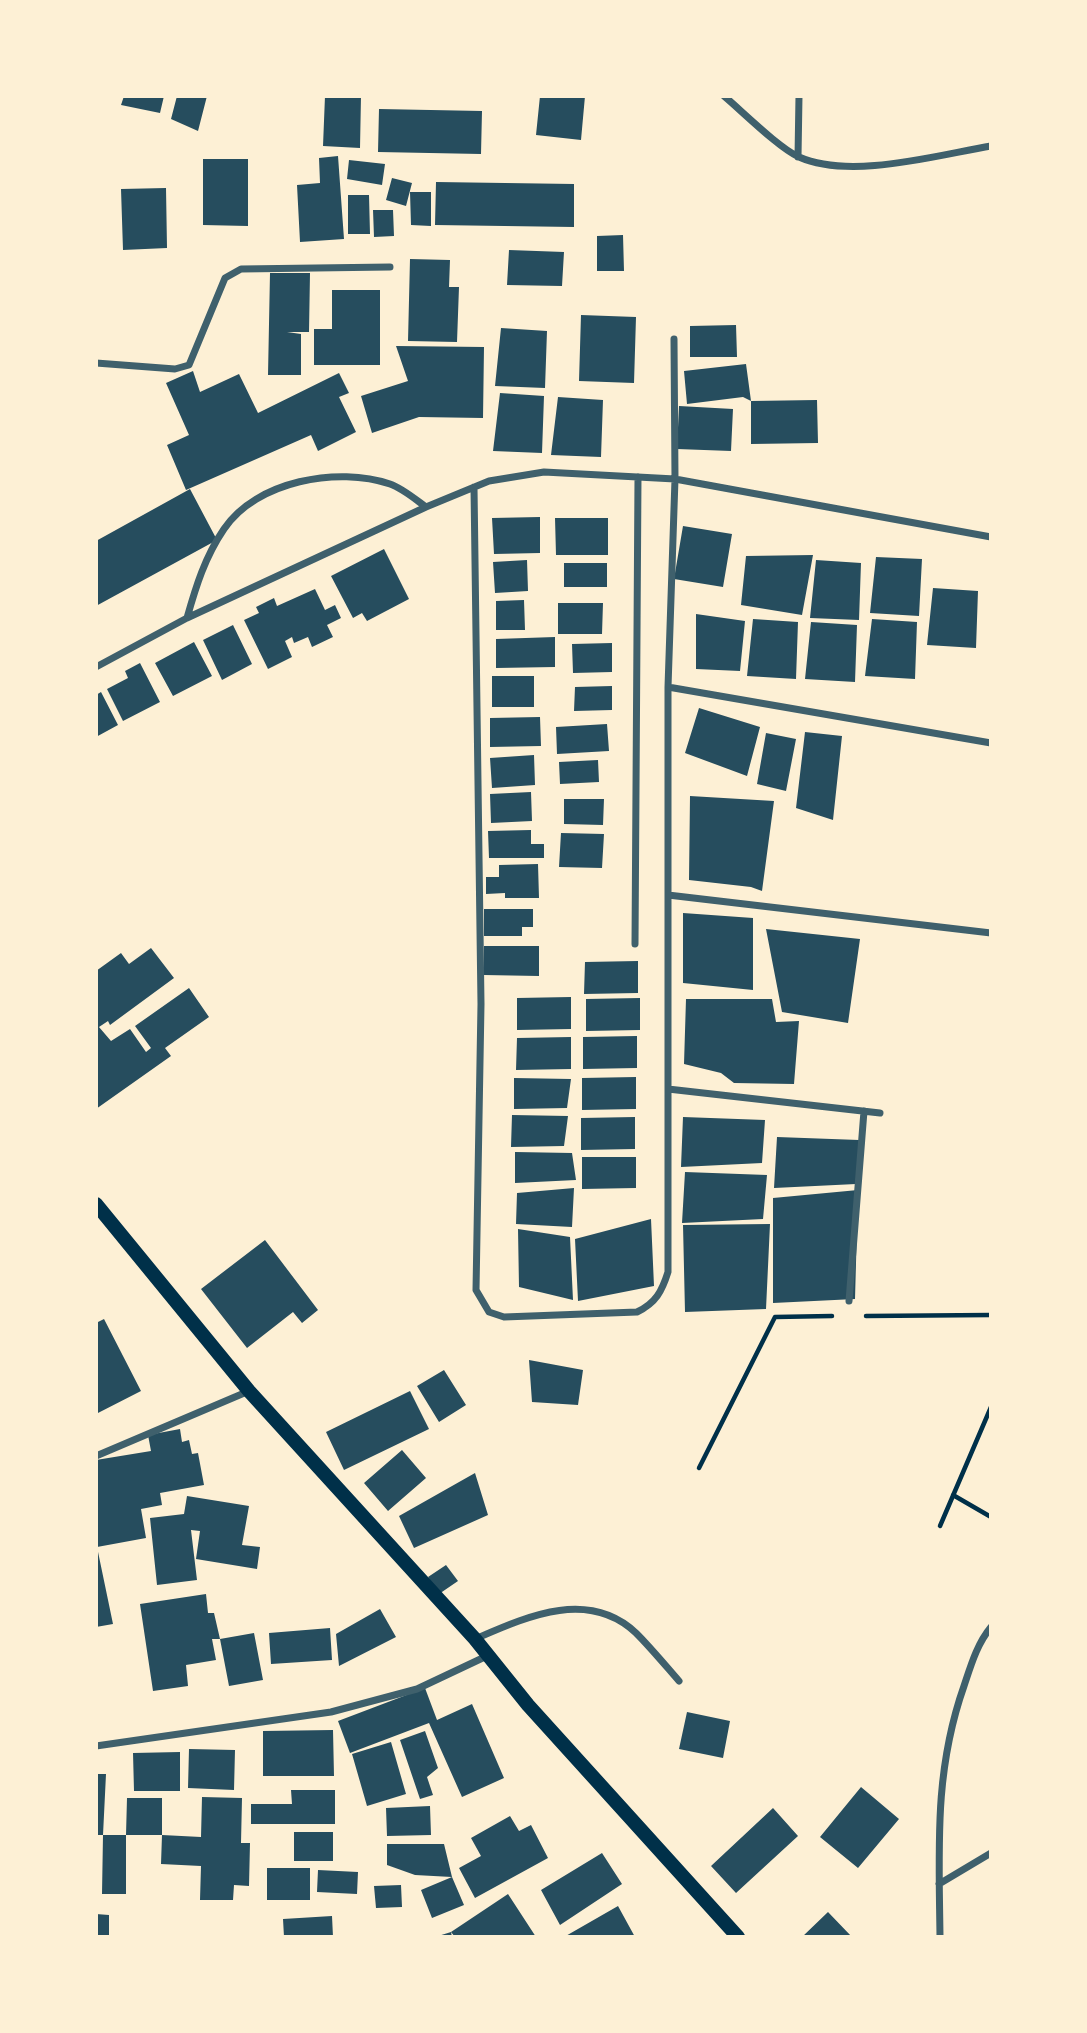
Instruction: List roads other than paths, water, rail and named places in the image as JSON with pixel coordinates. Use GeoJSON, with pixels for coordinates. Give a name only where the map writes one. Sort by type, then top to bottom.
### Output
{"type":"FeatureCollection","features":[{"type":"Feature","properties":{"kind":"main road"},"geometry":{"type":"LineString","coordinates":[[96,1204],[249,1391],[475,1639],[528,1705],[738,1937]]}},
{"type":"Feature","properties":{"kind":"street"},"geometry":{"type":"LineString","coordinates":[[724,96],[798,157],[827,165],[861,166],[991,146]]}},
{"type":"Feature","properties":{"kind":"street"},"geometry":{"type":"LineString","coordinates":[[798,157],[799,96]]}},
{"type":"Feature","properties":{"kind":"street"},"geometry":{"type":"LineString","coordinates":[[96,363],[175,369],[189,365],[197,353],[225,278],[240,269],[390,267]]}},
{"type":"Feature","properties":{"kind":"street"},"geometry":{"type":"LineString","coordinates":[[474,487],[481,1004],[474,1279],[480,1300],[489,1312],[503,1317],[637,1312],[650,1306],[662,1292],[667,1272],[668,687],[676,479],[674,339]]}},
{"type":"Feature","properties":{"kind":"street"},"geometry":{"type":"LineString","coordinates":[[96,667],[187,618],[426,507],[489,481],[544,472],[676,479],[991,537]]}},
{"type":"Feature","properties":{"kind":"street"},"geometry":{"type":"LineString","coordinates":[[187,618],[203,565],[226,526],[268,491],[324,477],[355,475],[392,485],[426,507]]}},
{"type":"Feature","properties":{"kind":"street"},"geometry":{"type":"LineString","coordinates":[[635,944],[638,477]]}},
{"type":"Feature","properties":{"kind":"street"},"geometry":{"type":"LineString","coordinates":[[668,687],[991,743]]}},
{"type":"Feature","properties":{"kind":"street"},"geometry":{"type":"LineString","coordinates":[[668,895],[991,933]]}},
{"type":"Feature","properties":{"kind":"street"},"geometry":{"type":"LineString","coordinates":[[668,1089],[880,1113]]}},
{"type":"Feature","properties":{"kind":"street"},"geometry":{"type":"LineString","coordinates":[[849,1301],[864,1111]]}},
{"type":"Feature","properties":{"kind":"street"},"geometry":{"type":"LineString","coordinates":[[96,1455],[249,1391]]}},
{"type":"Feature","properties":{"kind":"street"},"geometry":{"type":"LineString","coordinates":[[475,1639],[533,1614],[570,1608],[596,1612],[620,1621],[635,1632],[680,1681]]}},
{"type":"Feature","properties":{"kind":"street"},"geometry":{"type":"LineString","coordinates":[[940,1937],[938,1801],[945,1751],[974,1656],[991,1627]]}},
{"type":"Feature","properties":{"kind":"street"},"geometry":{"type":"LineString","coordinates":[[96,1746],[331,1712],[417,1689],[489,1655]]}},
{"type":"Feature","properties":{"kind":"street"},"geometry":{"type":"LineString","coordinates":[[939,1884],[991,1853]]}}]}
